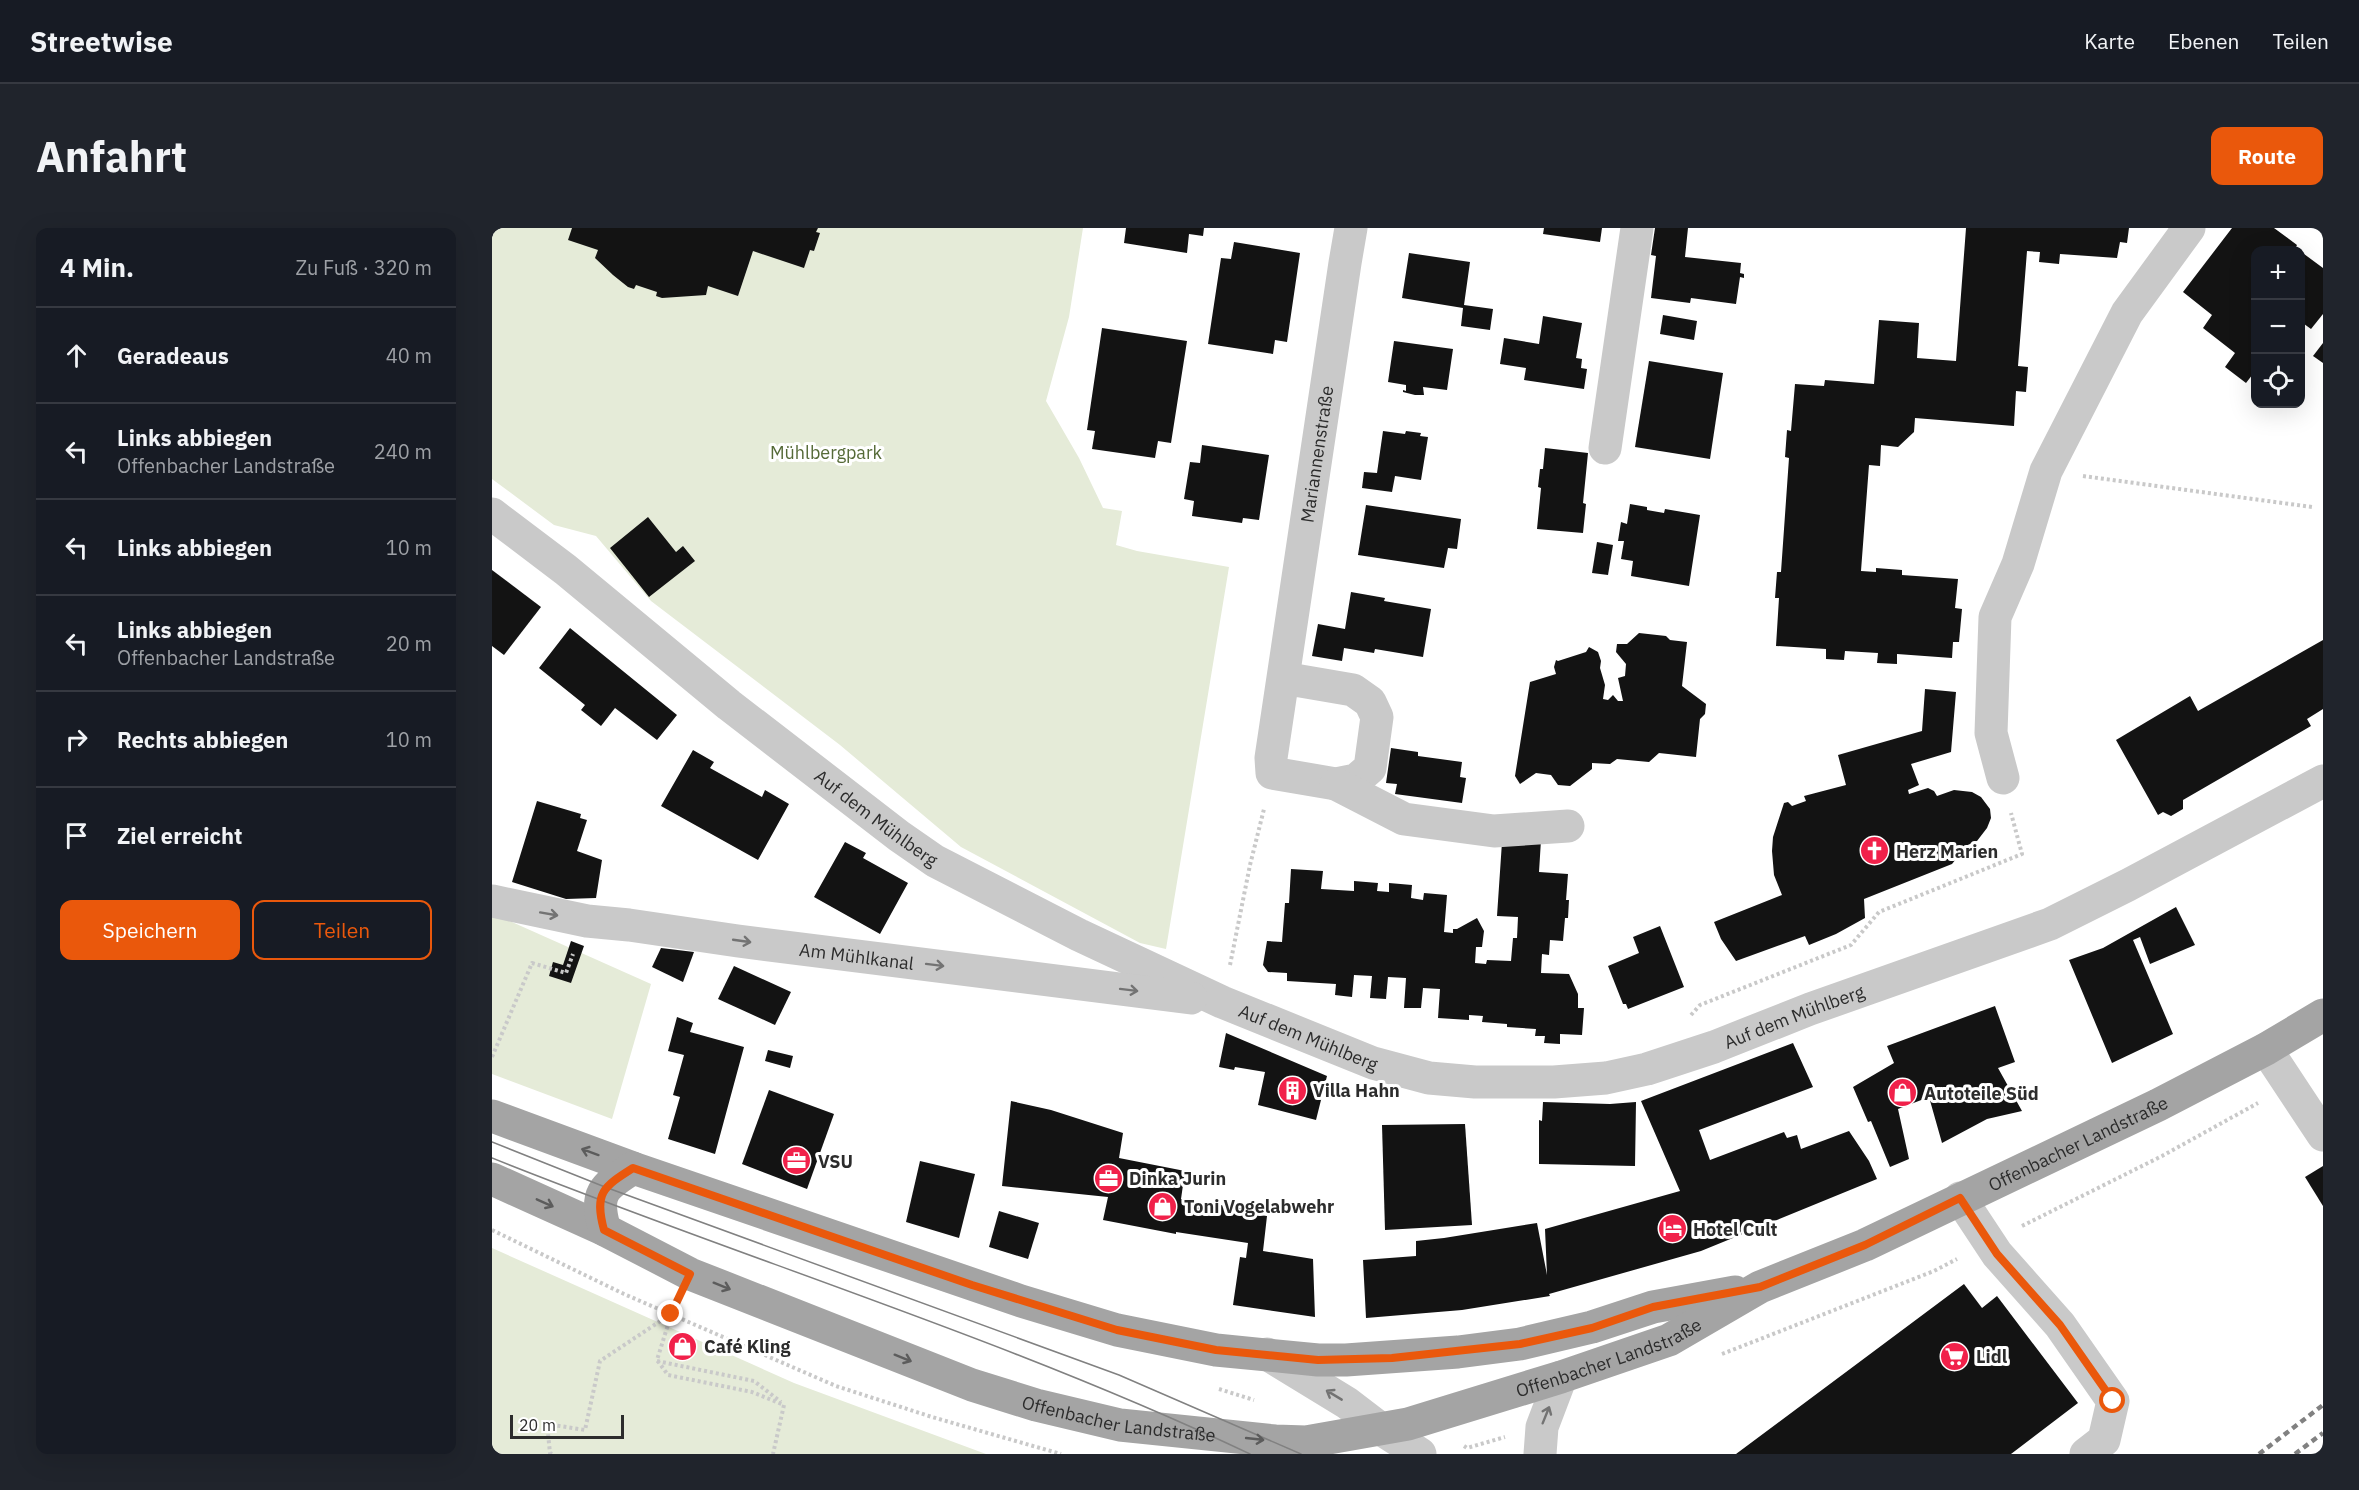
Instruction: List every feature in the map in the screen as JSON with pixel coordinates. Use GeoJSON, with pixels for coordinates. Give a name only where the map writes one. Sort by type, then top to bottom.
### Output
{"type":"FeatureCollection","features":[{"type":"Feature","properties":{"kind":"main road","name":"Offenbacher Landstraße"},"geometry":{"type":"LineString","coordinates":[[492,1179],[604,1230],[690,1274],[972,1385],[1036,1406],[1120,1425],[1275,1441],[1306,1442],[1408,1424],[1562,1377],[1669,1340],[1760,1287],[1865,1245],[2158,1105],[2266,1049],[2323,1015]]}},
{"type":"Feature","properties":{"kind":"main road","name":"Offenbacher Landstraße"},"geometry":{"type":"LineString","coordinates":[[492,1116],[633,1168],[972,1285],[1107,1327],[1216,1350],[1346,1360],[1458,1352],[1520,1344],[1592,1328],[1653,1307],[1760,1287]]}},
{"type":"Feature","properties":{"kind":"main road"},"geometry":{"type":"LineString","coordinates":[[604,1230],[600,1215],[605,1187],[633,1168]]}},
{"type":"Feature","properties":{"kind":"street","name":"Mariannenstraße"},"geometry":{"type":"LineString","coordinates":[[1272,773],[1271,758],[1351,228]]}},
{"type":"Feature","properties":{"kind":"street"},"geometry":{"type":"LineString","coordinates":[[1605,448],[1637,228]]}},
{"type":"Feature","properties":{"kind":"street"},"geometry":{"type":"LineString","coordinates":[[2002,778],[1991,733],[1995,617],[2018,564],[2046,471],[2127,313],[2190,228]]}},
{"type":"Feature","properties":{"kind":"street","name":"Auf dem Mühlberg"},"geometry":{"type":"LineString","coordinates":[[492,514],[566,570],[729,705],[899,836],[935,861],[1079,934],[1222,1002],[1373,1063],[1429,1078],[1474,1082],[1554,1082],[1606,1078],[1647,1070],[1714,1047],[1810,1009],[2050,924],[2138,880],[2323,781]]}},
{"type":"Feature","properties":{"kind":"street"},"geometry":{"type":"LineString","coordinates":[[1283,678],[1353,690],[1370,702],[1377,717],[1370,768],[1356,780],[1336,784]]}},
{"type":"Feature","properties":{"kind":"street"},"geometry":{"type":"LineString","coordinates":[[1272,773],[1336,784],[1404,819],[1494,831],[1568,826]]}},
{"type":"Feature","properties":{"kind":"street","name":"Am Mühlkanal"},"geometry":{"type":"LineString","coordinates":[[492,901],[587,921],[1222,1002]]}},
{"type":"Feature","properties":{"kind":"street"},"geometry":{"type":"LineString","coordinates":[[2266,1049],[2311,1108]]}},
{"type":"Feature","properties":{"kind":"street"},"geometry":{"type":"LineString","coordinates":[[1960,1198],[1990,1243],[2060,1325],[2113,1401],[2104,1440],[2086,1454]]}},
{"type":"Feature","properties":{"kind":"street"},"geometry":{"type":"LineString","coordinates":[[1268,1354],[1347,1403],[1381,1430],[1420,1454]]}},
{"type":"Feature","properties":{"kind":"street"},"geometry":{"type":"LineString","coordinates":[[1540,1454],[1542,1427],[1562,1377]]}},
{"type":"Feature","properties":{"kind":"path"},"geometry":{"type":"LineString","coordinates":[[2046,471],[2312,507]]}},
{"type":"Feature","properties":{"kind":"path"},"geometry":{"type":"LineString","coordinates":[[1238,928],[1272,773]]}},
{"type":"Feature","properties":{"kind":"path"},"geometry":{"type":"LineString","coordinates":[[1685,1024],[1700,1005],[1851,945],[1879,912],[2022,854],[2002,778]]}},
{"type":"Feature","properties":{"kind":"path"},"geometry":{"type":"LineString","coordinates":[[492,1057],[532,963],[566,973],[577,943]]}},
{"type":"Feature","properties":{"kind":"path"},"geometry":{"type":"LineString","coordinates":[[1788,1329],[1934,1271],[2162,1156],[2311,1108]]}},
{"type":"Feature","properties":{"kind":"path"},"geometry":{"type":"LineString","coordinates":[[492,1230],[671,1314],[836,1386],[932,1417],[1061,1454]]}},
{"type":"Feature","properties":{"kind":"path"},"geometry":{"type":"LineString","coordinates":[[657,1360],[671,1314],[690,1274]]}},
{"type":"Feature","properties":{"kind":"path"},"geometry":{"type":"LineString","coordinates":[[552,1454],[549,1454],[547,1424],[585,1430],[600,1361],[671,1314]]}},
{"type":"Feature","properties":{"kind":"path"},"geometry":{"type":"LineString","coordinates":[[657,1360],[668,1375],[752,1392],[784,1405]]}},
{"type":"Feature","properties":{"kind":"path"},"geometry":{"type":"LineString","coordinates":[[657,1360],[754,1381],[784,1405]]}},
{"type":"Feature","properties":{"kind":"path"},"geometry":{"type":"LineString","coordinates":[[773,1454],[784,1405]]}},
{"type":"Feature","properties":{"kind":"green space","name":"Mühlbergpark"},"geometry":{"type":"Polygon","coordinates":[[[492,228],[1083,228],[1069,317],[1046,401],[1079,458],[1103,508],[1122,511],[1116,545],[1137,551],[1229,567],[1166,949],[1140,943],[961,847],[840,745],[651,601],[596,536],[554,525],[492,479],[492,228]]]}},
{"type":"Feature","properties":{"kind":"green space"},"geometry":{"type":"Polygon","coordinates":[[[492,913],[651,984],[612,1119],[492,1074],[492,913]]]}},
{"type":"Feature","properties":{"kind":"green space"},"geometry":{"type":"Polygon","coordinates":[[[492,1248],[794,1383],[986,1454],[492,1454],[492,1248]]]}},
{"type":"Feature","properties":{"kind":"building"},"geometry":{"type":"Polygon","coordinates":[[[572,228],[818,228],[816,232],[820,233],[814,251],[810,250],[804,268],[753,251],[738,296],[708,286],[706,295],[662,298],[656,296],[657,292],[636,285],[634,289],[628,287],[595,258],[598,250],[568,240],[572,228]]]}},
{"type":"Feature","properties":{"kind":"building"},"geometry":{"type":"Polygon","coordinates":[[[1126,228],[1204,228],[1203,236],[1189,234],[1187,253],[1124,243],[1126,228]]]}},
{"type":"Feature","properties":{"kind":"building"},"geometry":{"type":"Polygon","coordinates":[[[1544,228],[1602,228],[1600,242],[1543,234],[1544,228]]]}},
{"type":"Feature","properties":{"kind":"building"},"geometry":{"type":"Polygon","coordinates":[[[1655,228],[1688,228],[1685,257],[1741,263],[1740,273],[1744,274],[1744,278],[1740,277],[1736,304],[1691,298],[1690,303],[1651,298],[1656,256],[1651,255],[1655,228]]]}},
{"type":"Feature","properties":{"kind":"building"},"geometry":{"type":"Polygon","coordinates":[[[1966,228],[2129,228],[2127,243],[2120,242],[2117,258],[2060,254],[2059,264],[2039,262],[2040,252],[2027,251],[2018,366],[2028,367],[2026,392],[2016,391],[2014,426],[1915,418],[1914,432],[1898,447],[1881,445],[1880,466],[1869,465],[1861,571],[1876,572],[1876,568],[1902,570],[1902,575],[1958,579],[1955,608],[1962,609],[1959,642],[1953,642],[1952,658],[1897,654],[1897,664],[1877,663],[1878,653],[1845,651],[1844,660],[1826,659],[1826,649],[1776,646],[1779,598],[1775,598],[1777,572],[1781,572],[1789,458],[1785,457],[1787,430],[1791,431],[1795,384],[1824,386],[1825,380],[1874,384],[1879,320],[1919,323],[1917,358],[1956,361],[1966,228]]]}},
{"type":"Feature","properties":{"kind":"building"},"geometry":{"type":"Polygon","coordinates":[[[2232,228],[2274,228],[2297,245],[2251,246],[2251,376],[2246,383],[2225,367],[2235,353],[2203,328],[2212,315],[2183,292],[2232,228]]]}},
{"type":"Feature","properties":{"kind":"building"},"geometry":{"type":"Polygon","coordinates":[[[1234,242],[1300,253],[1287,342],[1275,340],[1273,354],[1208,344],[1221,258],[1231,259],[1234,242]]]}},
{"type":"Feature","properties":{"kind":"building"},"geometry":{"type":"Polygon","coordinates":[[[1409,253],[1470,262],[1464,305],[1493,309],[1490,330],[1461,326],[1463,308],[1402,298],[1409,253]]]}},
{"type":"Feature","properties":{"kind":"building"},"geometry":{"type":"Polygon","coordinates":[[[2305,255],[2323,268],[2323,314],[2311,329],[2305,325],[2305,255]]]}},
{"type":"Feature","properties":{"kind":"building"},"geometry":{"type":"Polygon","coordinates":[[[1663,315],[1697,321],[1694,340],[1660,334],[1663,315]]]}},
{"type":"Feature","properties":{"kind":"building"},"geometry":{"type":"Polygon","coordinates":[[[1543,316],[1582,323],[1576,358],[1582,359],[1581,368],[1587,369],[1584,389],[1524,380],[1526,368],[1500,364],[1504,338],[1539,344],[1543,316]]]}},
{"type":"Feature","properties":{"kind":"building"},"geometry":{"type":"Polygon","coordinates":[[[1102,328],[1187,341],[1171,443],[1158,441],[1155,458],[1092,449],[1095,431],[1087,430],[1102,328]]]}},
{"type":"Feature","properties":{"kind":"building"},"geometry":{"type":"Polygon","coordinates":[[[1394,341],[1453,349],[1447,390],[1423,387],[1424,395],[1415,395],[1403,392],[1403,390],[1406,391],[1406,385],[1388,382],[1394,341]]]}},
{"type":"Feature","properties":{"kind":"building"},"geometry":{"type":"Polygon","coordinates":[[[2323,343],[2323,363],[2313,356],[2323,343]]]}},
{"type":"Feature","properties":{"kind":"building"},"geometry":{"type":"Polygon","coordinates":[[[1649,361],[1723,373],[1710,459],[1635,447],[1649,361]]]}},
{"type":"Feature","properties":{"kind":"building"},"geometry":{"type":"Polygon","coordinates":[[[1383,431],[1405,434],[1406,431],[1421,433],[1420,436],[1428,437],[1421,480],[1395,476],[1392,492],[1362,488],[1364,472],[1377,473],[1383,431]]]}},
{"type":"Feature","properties":{"kind":"building"},"geometry":{"type":"Polygon","coordinates":[[[1202,445],[1269,455],[1259,520],[1243,518],[1242,523],[1192,516],[1194,501],[1184,499],[1190,462],[1200,463],[1202,445]]]}},
{"type":"Feature","properties":{"kind":"building"},"geometry":{"type":"Polygon","coordinates":[[[1545,448],[1588,453],[1583,503],[1586,504],[1583,533],[1537,529],[1541,488],[1538,487],[1545,448]]]}},
{"type":"Feature","properties":{"kind":"building"},"geometry":{"type":"Polygon","coordinates":[[[1630,504],[1664,513],[1665,509],[1700,515],[1689,586],[1631,576],[1633,561],[1621,559],[1624,541],[1618,541],[1621,522],[1627,524],[1630,504]]]}},
{"type":"Feature","properties":{"kind":"building"},"geometry":{"type":"Polygon","coordinates":[[[1366,505],[1461,519],[1457,549],[1448,548],[1444,568],[1358,555],[1366,505]]]}},
{"type":"Feature","properties":{"kind":"building"},"geometry":{"type":"Polygon","coordinates":[[[648,517],[676,552],[683,546],[695,561],[649,597],[610,548],[648,517]]]}},
{"type":"Feature","properties":{"kind":"building"},"geometry":{"type":"Polygon","coordinates":[[[1597,542],[1613,545],[1608,575],[1592,573],[1597,542]]]}},
{"type":"Feature","properties":{"kind":"building"},"geometry":{"type":"Polygon","coordinates":[[[492,570],[541,607],[504,655],[492,646],[492,570]]]}},
{"type":"Feature","properties":{"kind":"building"},"geometry":{"type":"Polygon","coordinates":[[[1351,592],[1385,598],[1384,601],[1431,609],[1423,657],[1375,649],[1374,653],[1344,648],[1342,661],[1312,656],[1318,624],[1345,629],[1351,592]]]}},
{"type":"Feature","properties":{"kind":"building"},"geometry":{"type":"Polygon","coordinates":[[[570,628],[677,715],[657,740],[615,708],[601,726],[581,710],[585,705],[539,668],[570,628]]]}},
{"type":"Feature","properties":{"kind":"building"},"geometry":{"type":"Polygon","coordinates":[[[1639,633],[1666,636],[1670,640],[1687,642],[1682,686],[1706,704],[1705,714],[1700,719],[1696,757],[1659,753],[1649,762],[1617,759],[1610,764],[1592,763],[1592,769],[1570,786],[1558,785],[1551,775],[1536,773],[1520,784],[1515,776],[1530,682],[1556,674],[1554,667],[1556,660],[1586,652],[1589,647],[1598,652],[1601,661],[1600,668],[1605,685],[1603,699],[1608,700],[1613,695],[1618,701],[1623,701],[1618,678],[1625,676],[1626,664],[1616,652],[1617,644],[1627,644],[1639,633]]]}},
{"type":"Feature","properties":{"kind":"building"},"geometry":{"type":"Polygon","coordinates":[[[2323,640],[2323,709],[2307,719],[2311,726],[2183,800],[2183,809],[2171,816],[2163,812],[2158,815],[2116,740],[2190,696],[2198,711],[2323,640]]]}},
{"type":"Feature","properties":{"kind":"building"},"geometry":{"type":"Polygon","coordinates":[[[1925,689],[1956,692],[1951,752],[1911,764],[1919,785],[1908,790],[1909,794],[1928,788],[1937,796],[1954,790],[1972,792],[1981,797],[1990,809],[1991,818],[1987,828],[1977,841],[1956,850],[1956,859],[1952,864],[1864,899],[1865,918],[1836,934],[1809,945],[1805,936],[1736,961],[1721,939],[1714,922],[1782,895],[1774,875],[1772,851],[1773,837],[1784,803],[1788,802],[1792,806],[1806,801],[1804,796],[1846,785],[1838,755],[1922,731],[1925,689]]]}},
{"type":"Feature","properties":{"kind":"building"},"geometry":{"type":"Polygon","coordinates":[[[1391,748],[1418,752],[1418,756],[1462,762],[1460,777],[1466,778],[1462,803],[1395,794],[1397,784],[1386,783],[1391,748]]]}},
{"type":"Feature","properties":{"kind":"building"},"geometry":{"type":"Polygon","coordinates":[[[693,750],[714,762],[710,768],[762,797],[765,790],[789,804],[758,860],[661,806],[693,750]]]}},
{"type":"Feature","properties":{"kind":"building"},"geometry":{"type":"Polygon","coordinates":[[[537,801],[581,814],[580,818],[587,820],[577,851],[602,860],[596,898],[566,899],[512,882],[537,801]]]}},
{"type":"Feature","properties":{"kind":"building"},"geometry":{"type":"Polygon","coordinates":[[[1541,840],[1539,872],[1568,874],[1566,900],[1569,900],[1563,941],[1550,940],[1549,955],[1542,954],[1541,973],[1569,974],[1578,994],[1578,1008],[1584,1008],[1582,1035],[1560,1034],[1560,1044],[1544,1043],[1545,1036],[1535,1036],[1536,1029],[1482,1022],[1483,1016],[1469,1015],[1469,1020],[1438,1018],[1440,989],[1423,988],[1421,1008],[1404,1008],[1406,978],[1388,977],[1386,999],[1370,998],[1372,976],[1354,975],[1352,997],[1335,995],[1336,984],[1287,981],[1287,973],[1268,972],[1263,965],[1267,941],[1282,942],[1285,903],[1289,903],[1291,869],[1323,871],[1321,889],[1354,891],[1354,881],[1378,883],[1377,891],[1389,892],[1389,883],[1412,885],[1411,898],[1423,900],[1424,893],[1447,895],[1444,932],[1453,933],[1453,929],[1477,918],[1484,931],[1482,947],[1476,947],[1475,963],[1486,964],[1487,960],[1511,961],[1513,938],[1517,938],[1518,917],[1497,916],[1502,842],[1541,840]]]}},
{"type":"Feature","properties":{"kind":"building"},"geometry":{"type":"Polygon","coordinates":[[[845,842],[866,853],[863,858],[908,883],[880,934],[814,897],[845,842]]]}},
{"type":"Feature","properties":{"kind":"building"},"geometry":{"type":"Polygon","coordinates":[[[2176,907],[2195,945],[2150,964],[2140,937],[2133,940],[2173,1034],[2112,1063],[2069,960],[2103,948],[2176,907]]]}},
{"type":"Feature","properties":{"kind":"building"},"geometry":{"type":"Polygon","coordinates":[[[1660,926],[1684,987],[1628,1009],[1626,1004],[1623,1004],[1608,966],[1639,953],[1633,937],[1660,926]]]}},
{"type":"Feature","properties":{"kind":"building"},"geometry":{"type":"Polygon","coordinates":[[[571,941],[584,946],[571,983],[549,976],[553,962],[563,965],[571,941]]]}},
{"type":"Feature","properties":{"kind":"building"},"geometry":{"type":"Polygon","coordinates":[[[661,948],[694,952],[683,982],[652,967],[661,948]]]}},
{"type":"Feature","properties":{"kind":"building"},"geometry":{"type":"Polygon","coordinates":[[[734,966],[791,992],[775,1025],[718,999],[734,966]]]}},
{"type":"Feature","properties":{"kind":"building"},"geometry":{"type":"Polygon","coordinates":[[[1995,1006],[2015,1062],[1998,1068],[2022,1111],[1987,1119],[1942,1143],[1929,1097],[1898,1109],[1909,1159],[1890,1167],[1871,1121],[1868,1122],[1853,1087],[1894,1063],[1887,1046],[1995,1006]]]}},
{"type":"Feature","properties":{"kind":"building"},"geometry":{"type":"Polygon","coordinates":[[[677,1017],[693,1023],[690,1032],[744,1047],[715,1154],[668,1139],[680,1097],[673,1095],[684,1055],[668,1051],[677,1017]]]}},
{"type":"Feature","properties":{"kind":"building","name":"Villa Hahn"},"geometry":{"type":"Polygon","coordinates":[[[1226,1033],[1327,1076],[1316,1120],[1258,1105],[1265,1072],[1219,1067],[1226,1033]]]}},
{"type":"Feature","properties":{"kind":"building"},"geometry":{"type":"Polygon","coordinates":[[[1793,1043],[1813,1087],[1699,1130],[1710,1160],[1784,1132],[1787,1138],[1797,1135],[1801,1149],[1849,1131],[1869,1161],[1877,1179],[1701,1251],[1549,1294],[1550,1296],[1462,1310],[1366,1318],[1363,1260],[1416,1256],[1416,1241],[1537,1223],[1547,1275],[1545,1229],[1680,1191],[1641,1101],[1793,1043]]]}},
{"type":"Feature","properties":{"kind":"building"},"geometry":{"type":"Polygon","coordinates":[[[768,1050],[793,1056],[790,1068],[765,1061],[768,1050]]]}},
{"type":"Feature","properties":{"kind":"building"},"geometry":{"type":"Polygon","coordinates":[[[769,1090],[834,1114],[807,1189],[742,1164],[769,1090]]]}},
{"type":"Feature","properties":{"kind":"building"},"geometry":{"type":"Polygon","coordinates":[[[1011,1101],[1051,1110],[1123,1133],[1119,1158],[1185,1171],[1181,1199],[1253,1210],[1252,1214],[1267,1216],[1263,1251],[1313,1259],[1315,1317],[1233,1305],[1240,1257],[1246,1258],[1248,1243],[1176,1232],[1176,1234],[1103,1220],[1108,1197],[1002,1186],[1011,1101]]]}},
{"type":"Feature","properties":{"kind":"building"},"geometry":{"type":"Polygon","coordinates":[[[1543,1102],[1610,1104],[1636,1102],[1635,1166],[1539,1164],[1539,1120],[1542,1121],[1543,1102]]]}},
{"type":"Feature","properties":{"kind":"building"},"geometry":{"type":"Polygon","coordinates":[[[1465,1124],[1472,1225],[1385,1230],[1382,1125],[1465,1124]]]}},
{"type":"Feature","properties":{"kind":"building"},"geometry":{"type":"Polygon","coordinates":[[[920,1161],[975,1174],[959,1238],[906,1222],[920,1161]]]}},
{"type":"Feature","properties":{"kind":"building"},"geometry":{"type":"Polygon","coordinates":[[[2323,1166],[2323,1206],[2305,1177],[2323,1166]]]}},
{"type":"Feature","properties":{"kind":"building"},"geometry":{"type":"Polygon","coordinates":[[[999,1211],[1039,1223],[1028,1259],[989,1247],[999,1211]]]}},
{"type":"Feature","properties":{"kind":"building","name":"Lidl"},"geometry":{"type":"Polygon","coordinates":[[[1964,1284],[1982,1308],[1997,1296],[2078,1403],[2011,1454],[1736,1454],[1964,1284]]]}},
{"type":"Feature","properties":{"kind":"tram line"},"geometry":{"type":"LineString","coordinates":[[492,1142],[605,1187],[1119,1375],[1301,1454]]}},
{"type":"Feature","properties":{"kind":"tram line"},"geometry":{"type":"LineString","coordinates":[[492,1158],[1064,1373],[1250,1454]]}},
{"type":"Feature","properties":{"kind":"railway"},"geometry":{"type":"LineString","coordinates":[[2259,1454],[2323,1405]]}},
{"type":"Feature","properties":{"kind":"railway"},"geometry":{"type":"LineString","coordinates":[[2295,1454],[2323,1433]]}},
{"type":"Feature","properties":{"kind":"place","name":"Herz Marien"},"geometry":{"type":"Point","coordinates":[1875,851]}},
{"type":"Feature","properties":{"kind":"place","name":"Villa Hahn"},"geometry":{"type":"Point","coordinates":[1292,1090]}},
{"type":"Feature","properties":{"kind":"place","name":"Autoteile Süd"},"geometry":{"type":"Point","coordinates":[1903,1093]}},
{"type":"Feature","properties":{"kind":"place","name":"VSU"},"geometry":{"type":"Point","coordinates":[797,1161]}},
{"type":"Feature","properties":{"kind":"place","name":"Dinka Jurin"},"geometry":{"type":"Point","coordinates":[1108,1178]}},
{"type":"Feature","properties":{"kind":"place","name":"Toni Vogelabwehr"},"geometry":{"type":"Point","coordinates":[1163,1206]}},
{"type":"Feature","properties":{"kind":"place","name":"Hotel Cult"},"geometry":{"type":"Point","coordinates":[1672,1229]}},
{"type":"Feature","properties":{"kind":"place","name":"Café Kling"},"geometry":{"type":"Point","coordinates":[683,1346]}},
{"type":"Feature","properties":{"kind":"place","name":"Lidl"},"geometry":{"type":"Point","coordinates":[1955,1356]}},
{"type":"Feature","properties":{"kind":"route"},"geometry":{"type":"LineString","coordinates":[[671,1314],[690,1274],[604,1230],[600,1215],[605,1187],[633,1168],[810,1227],[972,1285],[1117,1330],[1216,1350],[1318,1360],[1392,1358],[1520,1344],[1592,1328],[1653,1307],[1760,1287],[1865,1245],[1960,1198],[1997,1254],[2060,1325],[2113,1401]]}}]}
